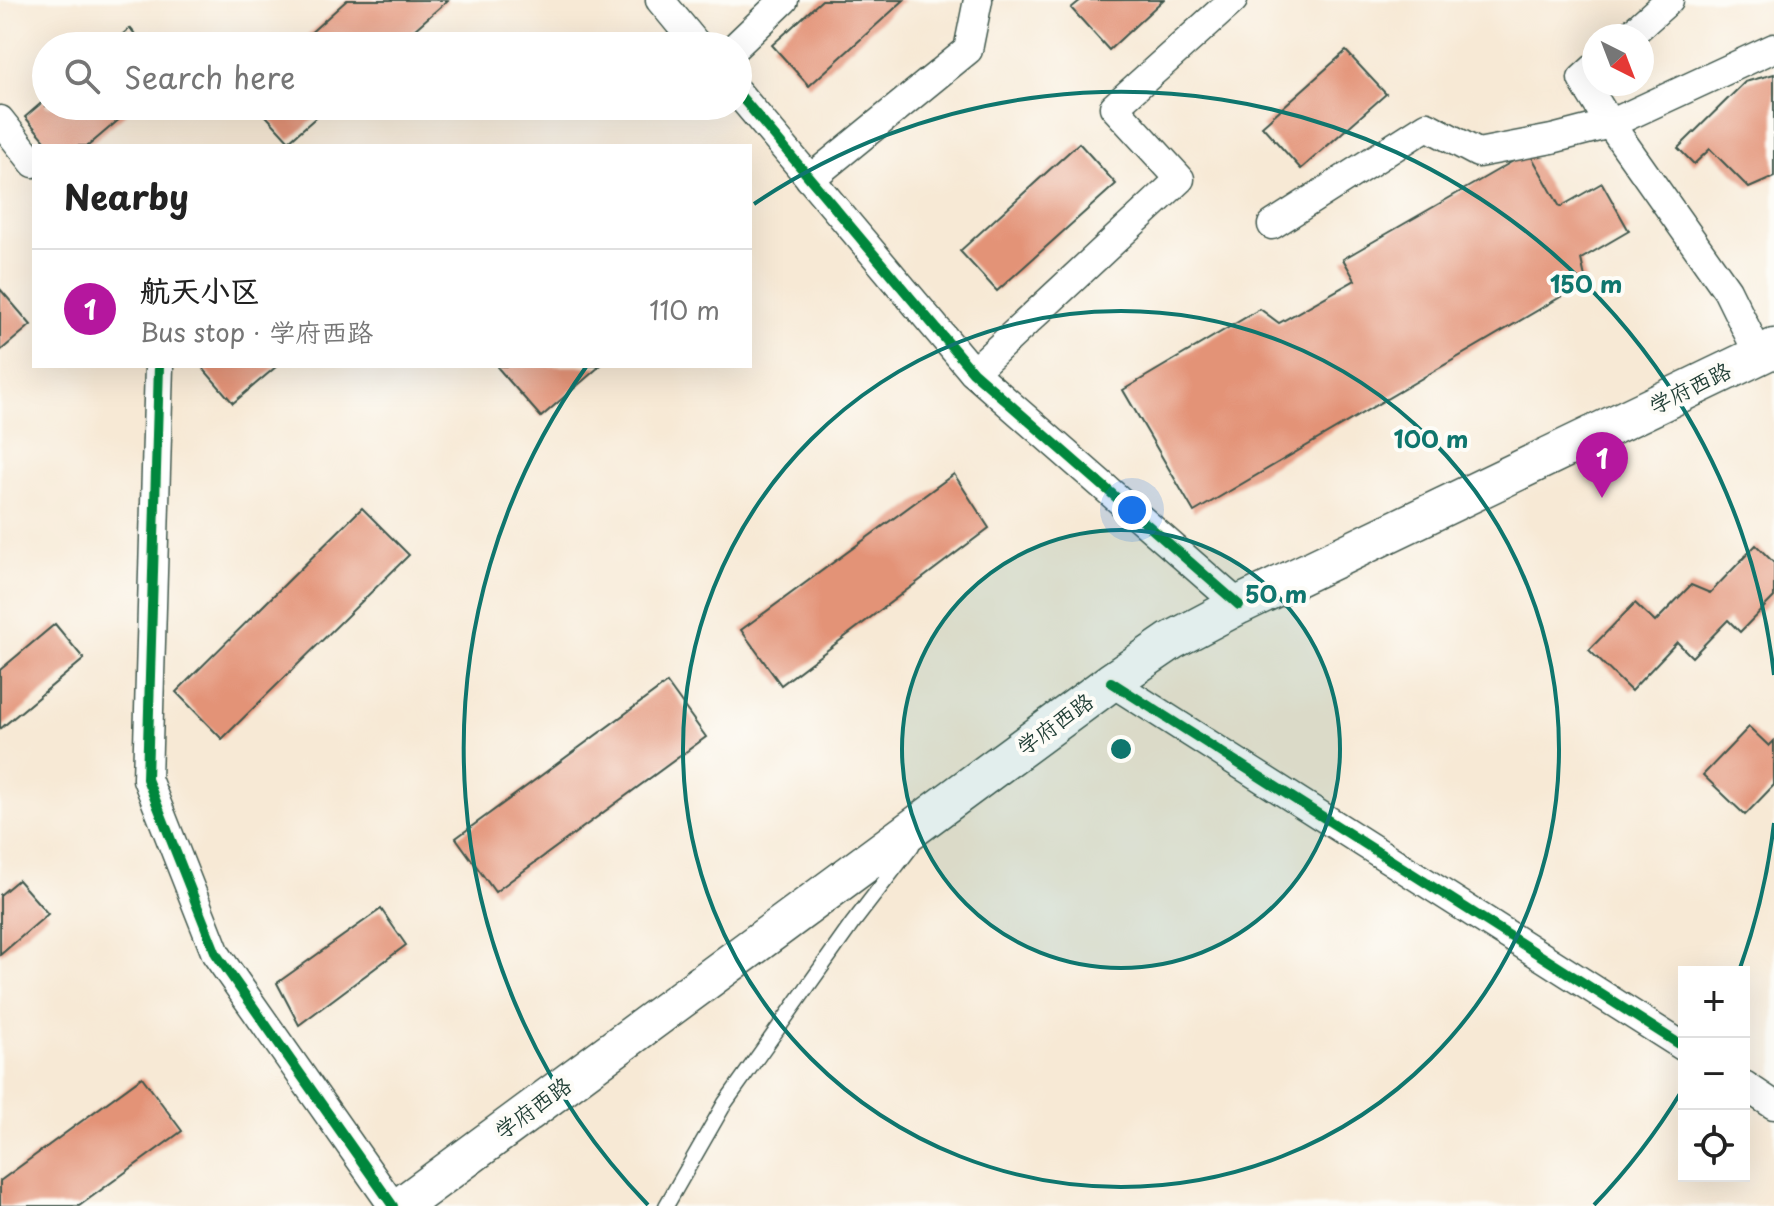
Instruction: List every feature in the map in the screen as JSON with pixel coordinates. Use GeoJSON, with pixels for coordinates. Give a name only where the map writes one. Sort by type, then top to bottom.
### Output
{"type":"FeatureCollection","features":[{"type":"Feature","properties":{"kind":"main road","name":"学府西路"},"geometry":{"type":"LineString","coordinates":[[401,1206],[1111,682],[1171,641],[1239,605],[1766,352]]}},
{"type":"Feature","properties":{"kind":"street"},"geometry":{"type":"LineString","coordinates":[[660,0],[686,32]]}},
{"type":"Feature","properties":{"kind":"street"},"geometry":{"type":"LineString","coordinates":[[751,32],[784,0]]}},
{"type":"Feature","properties":{"kind":"street"},"geometry":{"type":"LineString","coordinates":[[810,179],[968,50],[978,0]]}},
{"type":"Feature","properties":{"kind":"street"},"geometry":{"type":"LineString","coordinates":[[973,372],[1180,179],[1114,107],[1233,0]]}},
{"type":"Feature","properties":{"kind":"street"},"geometry":{"type":"LineString","coordinates":[[1642,24],[1669,0]]}},
{"type":"Feature","properties":{"kind":"street"},"geometry":{"type":"LineString","coordinates":[[1272,225],[1427,126],[1478,153],[1552,139],[1610,124],[1774,48]]}},
{"type":"Feature","properties":{"kind":"street"},"geometry":{"type":"LineString","coordinates":[[1593,96],[1727,290],[1766,352]]}},
{"type":"Feature","properties":{"kind":"street"},"geometry":{"type":"LineString","coordinates":[[752,110],[973,372],[1239,605]]}},
{"type":"Feature","properties":{"kind":"street"},"geometry":{"type":"LineString","coordinates":[[0,120],[32,160]]}},
{"type":"Feature","properties":{"kind":"street"},"geometry":{"type":"LineString","coordinates":[[159,368],[147,779],[216,954],[393,1206]]}},
{"type":"Feature","properties":{"kind":"street"},"geometry":{"type":"LineString","coordinates":[[1111,682],[1678,1043]]}},
{"type":"Feature","properties":{"kind":"street"},"geometry":{"type":"LineString","coordinates":[[1750,1089],[1774,1105]]}},
{"type":"Feature","properties":{"kind":"lane"},"geometry":{"type":"LineString","coordinates":[[666,1206],[725,1103],[852,924],[941,808]]}},
{"type":"Feature","properties":{"kind":"building"},"geometry":{"type":"Polygon","coordinates":[[[347,0],[448,0],[412,32],[312,32],[347,0]]]}},
{"type":"Feature","properties":{"kind":"building"},"geometry":{"type":"Polygon","coordinates":[[[822,0],[904,0],[809,86],[772,45],[822,0]]]}},
{"type":"Feature","properties":{"kind":"building"},"geometry":{"type":"Polygon","coordinates":[[[1081,0],[1163,0],[1109,50],[1071,8],[1081,0]]]}},
{"type":"Feature","properties":{"kind":"building"},"geometry":{"type":"Polygon","coordinates":[[[1346,51],[1386,94],[1301,169],[1262,126],[1346,51]]]}},
{"type":"Feature","properties":{"kind":"building"},"geometry":{"type":"Polygon","coordinates":[[[1774,74],[1774,177],[1749,188],[1710,149],[1694,164],[1678,148],[1745,82],[1774,74]]]}},
{"type":"Feature","properties":{"kind":"building"},"geometry":{"type":"Polygon","coordinates":[[[32,111],[32,120],[119,120],[90,144],[48,144],[25,117],[32,111]]]}},
{"type":"Feature","properties":{"kind":"building"},"geometry":{"type":"Polygon","coordinates":[[[270,120],[313,120],[289,141],[270,120]]]}},
{"type":"Feature","properties":{"kind":"building"},"geometry":{"type":"Polygon","coordinates":[[[1079,143],[1116,184],[997,291],[960,251],[1079,143]]]}},
{"type":"Feature","properties":{"kind":"building"},"geometry":{"type":"Polygon","coordinates":[[[1529,152],[1560,207],[1602,183],[1629,231],[1581,259],[1586,282],[1194,512],[1123,390],[1260,309],[1279,323],[1355,280],[1343,259],[1529,152]]]}},
{"type":"Feature","properties":{"kind":"building"},"geometry":{"type":"Polygon","coordinates":[[[0,289],[31,325],[0,351],[0,289]]]}},
{"type":"Feature","properties":{"kind":"building"},"geometry":{"type":"Polygon","coordinates":[[[203,368],[275,368],[233,403],[203,368]]]}},
{"type":"Feature","properties":{"kind":"building"},"geometry":{"type":"Polygon","coordinates":[[[498,368],[598,368],[541,417],[498,368]]]}},
{"type":"Feature","properties":{"kind":"building"},"geometry":{"type":"Polygon","coordinates":[[[954,474],[989,528],[781,685],[741,630],[954,474]]]}},
{"type":"Feature","properties":{"kind":"building"},"geometry":{"type":"Polygon","coordinates":[[[362,508],[409,555],[222,739],[176,692],[362,508]]]}},
{"type":"Feature","properties":{"kind":"building"},"geometry":{"type":"Polygon","coordinates":[[[1756,545],[1774,563],[1774,597],[1740,632],[1728,620],[1692,657],[1677,642],[1631,691],[1589,650],[1635,603],[1655,622],[1691,585],[1710,593],[1756,545]]]}},
{"type":"Feature","properties":{"kind":"building"},"geometry":{"type":"Polygon","coordinates":[[[55,624],[84,659],[0,729],[0,670],[55,624]]]}},
{"type":"Feature","properties":{"kind":"building"},"geometry":{"type":"Polygon","coordinates":[[[667,683],[706,737],[495,892],[456,838],[667,683]]]}},
{"type":"Feature","properties":{"kind":"building"},"geometry":{"type":"Polygon","coordinates":[[[1749,727],[1769,746],[1774,741],[1774,785],[1745,815],[1703,775],[1749,727]]]}},
{"type":"Feature","properties":{"kind":"building"},"geometry":{"type":"Polygon","coordinates":[[[18,880],[48,914],[0,955],[0,895],[18,880]]]}},
{"type":"Feature","properties":{"kind":"building"},"geometry":{"type":"Polygon","coordinates":[[[381,909],[406,945],[299,1025],[277,983],[381,909]]]}},
{"type":"Feature","properties":{"kind":"building"},"geometry":{"type":"Polygon","coordinates":[[[142,1077],[182,1131],[79,1206],[0,1206],[0,1181],[142,1077]]]}},
{"type":"Feature","properties":{"kind":"cycle path"},"geometry":{"type":"LineString","coordinates":[[752,110],[973,372],[1239,605]]}},
{"type":"Feature","properties":{"kind":"cycle path"},"geometry":{"type":"LineString","coordinates":[[159,368],[147,779],[216,954],[393,1206]]}},
{"type":"Feature","properties":{"kind":"cycle path"},"geometry":{"type":"LineString","coordinates":[[1111,682],[1678,1043]]}},
{"type":"Feature","properties":{"kind":"place","name":"航天小区"},"geometry":{"type":"Point","coordinates":[1602,498]}}]}
